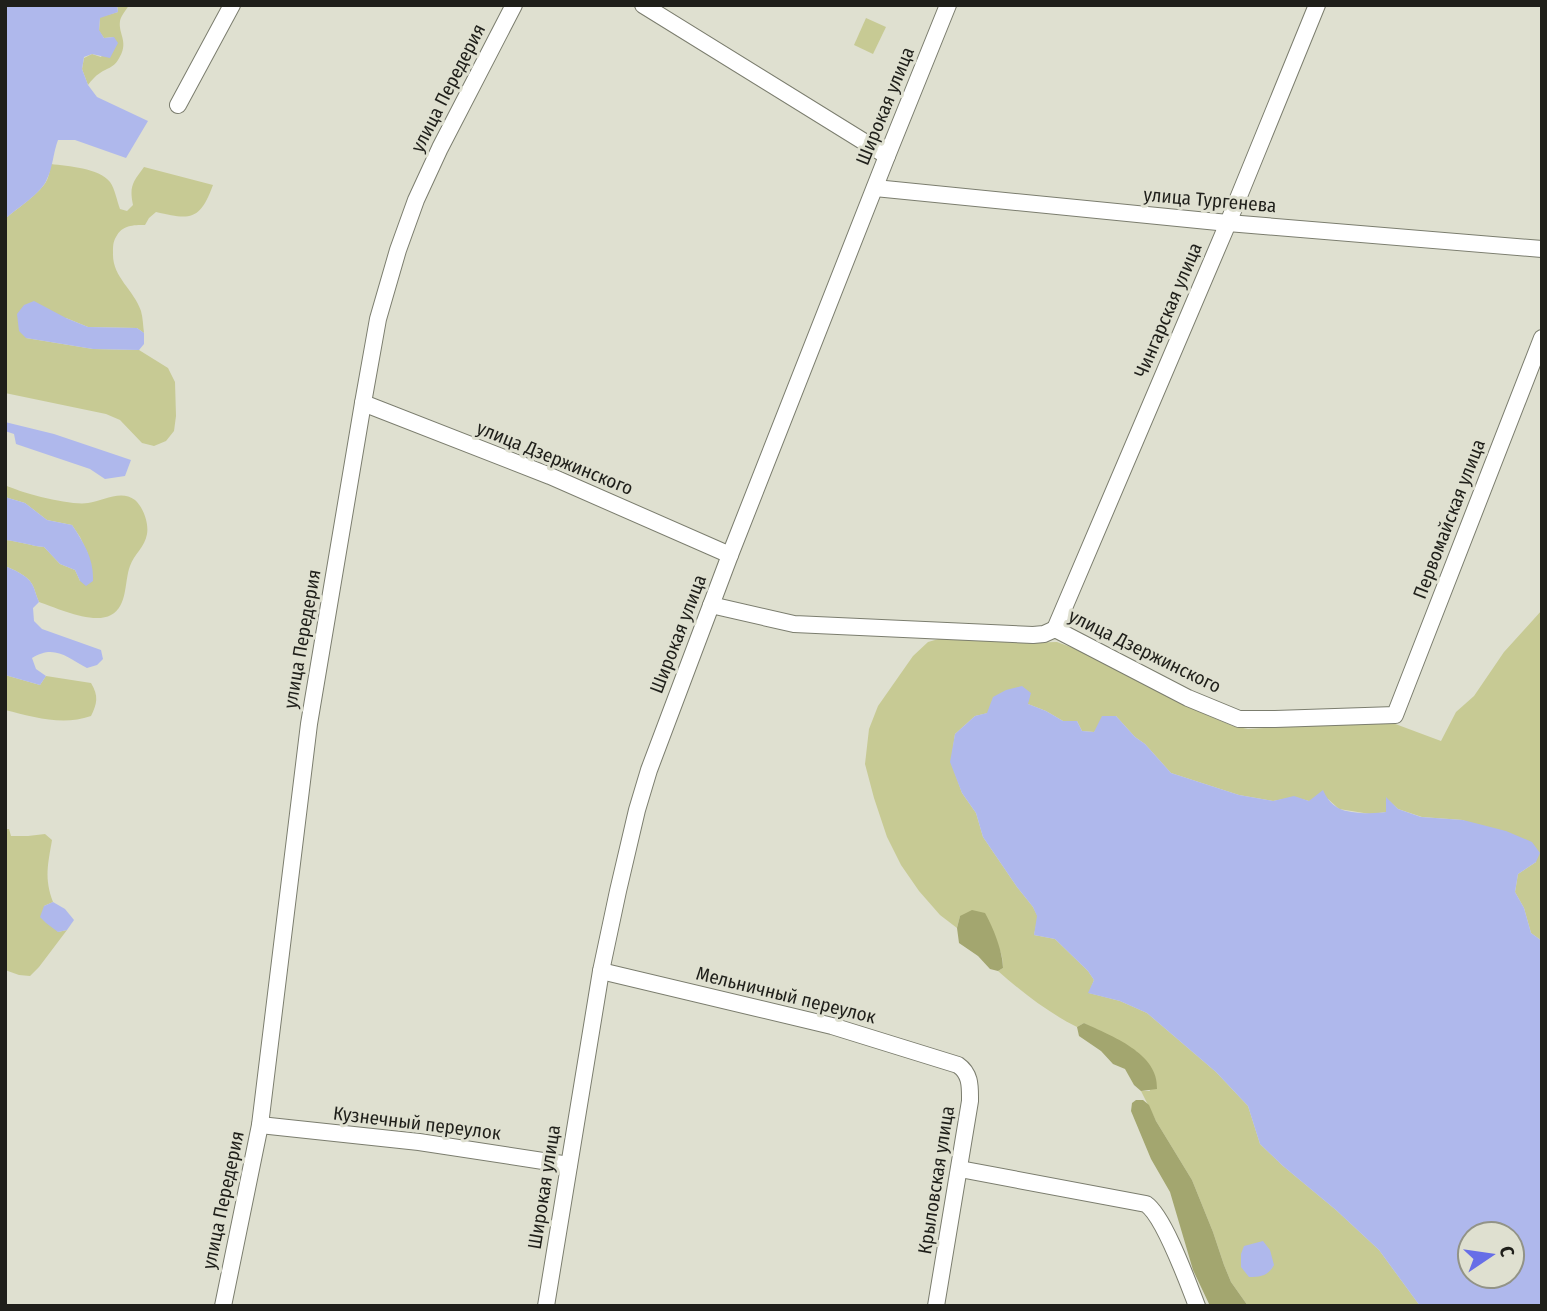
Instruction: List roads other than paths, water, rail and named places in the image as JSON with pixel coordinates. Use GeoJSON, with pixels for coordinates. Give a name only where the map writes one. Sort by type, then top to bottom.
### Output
{"type":"FeatureCollection","features":[{"type":"Feature","properties":{"kind":"street"},"geometry":{"type":"LineString","coordinates":[[178,105],[232,5]]}},
{"type":"Feature","properties":{"kind":"street","name":"улица Передерия"},"geometry":{"type":"LineString","coordinates":[[223,1306],[260,1125],[309,724],[378,319],[398,250],[416,201],[440,148],[514,5]]}},
{"type":"Feature","properties":{"kind":"street"},"geometry":{"type":"LineString","coordinates":[[643,5],[887,156]]}},
{"type":"Feature","properties":{"kind":"street","name":"Широкая улица"},"geometry":{"type":"LineString","coordinates":[[546,1306],[601,971],[636,810],[730,555],[948,5]]}},
{"type":"Feature","properties":{"kind":"street","name":"Чингарская улица"},"geometry":{"type":"LineString","coordinates":[[1055,629],[1228,223],[1317,5]]}},
{"type":"Feature","properties":{"kind":"street","name":"улица Тургенева"},"geometry":{"type":"LineString","coordinates":[[875,188],[1228,223],[1542,249]]}},
{"type":"Feature","properties":{"kind":"street","name":"Первомайская улица"},"geometry":{"type":"LineString","coordinates":[[1395,715],[1542,338]]}},
{"type":"Feature","properties":{"kind":"street","name":"улица Дзержинского"},"geometry":{"type":"LineString","coordinates":[[363,403],[550,476],[730,555]]}},
{"type":"Feature","properties":{"kind":"street","name":"улица Дзержинского"},"geometry":{"type":"LineString","coordinates":[[711,605],[794,624],[1033,635],[1055,629],[1188,698],[1239,719],[1395,715]]}},
{"type":"Feature","properties":{"kind":"street","name":"Мельничный переулок"},"geometry":{"type":"LineString","coordinates":[[601,971],[832,1026],[958,1065]]}},
{"type":"Feature","properties":{"kind":"street","name":"Крыловская улица"},"geometry":{"type":"LineString","coordinates":[[936,1306],[970,1101],[968,1074],[958,1065]]}},
{"type":"Feature","properties":{"kind":"street","name":"Кузнечный переулок"},"geometry":{"type":"LineString","coordinates":[[260,1125],[419,1142],[569,1165]]}},
{"type":"Feature","properties":{"kind":"street"},"geometry":{"type":"LineString","coordinates":[[960,1169],[1146,1204],[1152,1208],[1165,1230],[1197,1306]]}},
{"type":"Feature","properties":{"kind":"water"},"geometry":{"type":"Polygon","coordinates":[[[5,5],[117,5],[118,12],[100,18],[99,30],[104,38],[114,37],[118,43],[110,58],[92,54],[84,57],[82,69],[88,85],[97,97],[148,121],[126,158],[75,140],[58,140],[51,170],[44,184],[35,195],[5,219],[5,5]]]}},
{"type":"Feature","properties":{"kind":"water"},"geometry":{"type":"Polygon","coordinates":[[[34,301],[88,327],[137,328],[144,333],[144,344],[139,350],[93,349],[26,338],[19,331],[17,314],[24,305],[34,301]]]}},
{"type":"Feature","properties":{"kind":"water"},"geometry":{"type":"Polygon","coordinates":[[[5,422],[54,434],[131,460],[125,476],[105,479],[90,469],[16,444],[14,434],[5,431],[5,422]]]}},
{"type":"Feature","properties":{"kind":"water"},"geometry":{"type":"Polygon","coordinates":[[[5,497],[25,503],[47,520],[72,525],[90,558],[93,581],[86,586],[80,581],[75,570],[60,564],[44,547],[5,540],[5,497]]]}},
{"type":"Feature","properties":{"kind":"water"},"geometry":{"type":"Polygon","coordinates":[[[5,566],[24,575],[33,586],[39,602],[33,608],[34,621],[42,629],[101,650],[103,659],[97,665],[87,668],[67,656],[47,652],[32,658],[36,669],[46,676],[40,685],[5,675],[5,566]]]}},
{"type":"Feature","properties":{"kind":"water"},"geometry":{"type":"Polygon","coordinates":[[[1022,686],[1031,693],[1028,704],[1063,721],[1077,721],[1082,731],[1094,732],[1102,716],[1116,716],[1171,773],[1239,795],[1273,801],[1294,796],[1309,801],[1323,790],[1338,808],[1369,813],[1386,812],[1386,797],[1398,809],[1421,817],[1463,820],[1506,831],[1532,842],[1540,853],[1536,862],[1518,874],[1515,892],[1524,908],[1531,933],[1542,941],[1542,1306],[1420,1306],[1379,1250],[1260,1144],[1248,1106],[1216,1072],[1147,1013],[1120,1001],[1088,993],[1094,980],[1088,971],[1055,939],[1034,935],[1037,916],[1033,907],[983,837],[976,813],[962,793],[950,762],[955,734],[975,716],[987,713],[993,697],[1022,686]]]}},
{"type":"Feature","properties":{"kind":"water"},"geometry":{"type":"Polygon","coordinates":[[[53,902],[65,909],[74,920],[67,930],[58,932],[40,917],[44,906],[53,902]]]}},
{"type":"Feature","properties":{"kind":"water"},"geometry":{"type":"Polygon","coordinates":[[[1263,1241],[1270,1250],[1274,1265],[1264,1275],[1249,1277],[1241,1267],[1244,1246],[1263,1241]]]}}]}
